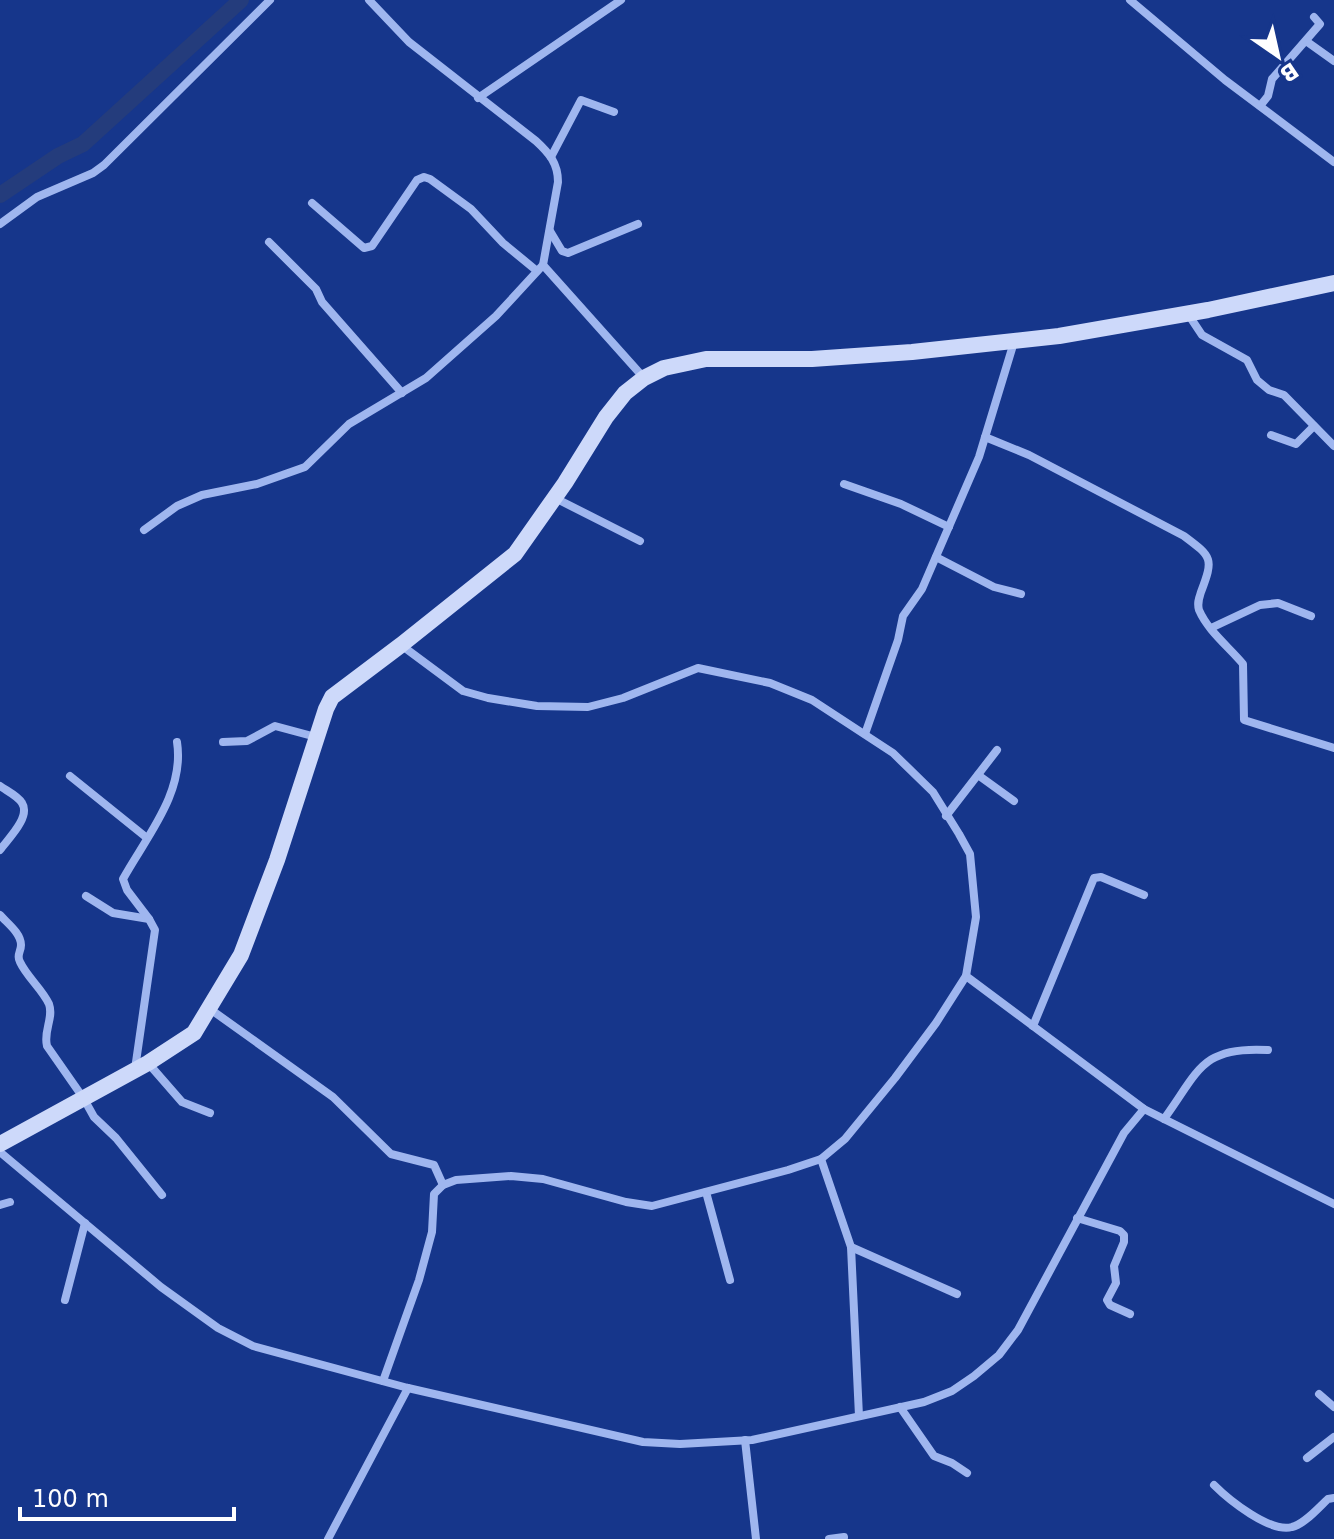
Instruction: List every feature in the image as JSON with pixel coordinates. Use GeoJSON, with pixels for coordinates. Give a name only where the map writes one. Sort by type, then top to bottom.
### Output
{"type":"FeatureCollection","features":[{"type":"Feature","properties":{"kind":"street"},"geometry":{"type":"LineString","coordinates":[[0,224],[37,197],[93,173],[104,165],[270,0]]}},
{"type":"Feature","properties":{"kind":"street"},"geometry":{"type":"LineString","coordinates":[[144,530],[177,506],[202,495],[257,484],[305,467],[349,424],[426,378],[496,316],[540,268],[558,182],[558,172],[551,157],[536,141],[409,42],[369,0]]}},
{"type":"Feature","properties":{"kind":"street"},"geometry":{"type":"LineString","coordinates":[[478,98],[621,0]]}},
{"type":"Feature","properties":{"kind":"street"},"geometry":{"type":"LineString","coordinates":[[1130,0],[1334,162]]}},
{"type":"Feature","properties":{"kind":"street"},"geometry":{"type":"LineString","coordinates":[[1260,106],[1268,96],[1272,79],[1320,24],[1314,17]]}},
{"type":"Feature","properties":{"kind":"street"},"geometry":{"type":"LineString","coordinates":[[1306,41],[1334,61]]}},
{"type":"Feature","properties":{"kind":"street"},"geometry":{"type":"LineString","coordinates":[[551,157],[581,100],[614,112]]}},
{"type":"Feature","properties":{"kind":"street"},"geometry":{"type":"LineString","coordinates":[[312,203],[364,248],[369,248],[417,180],[424,177],[430,179],[471,209],[497,238],[540,268],[644,378]]}},
{"type":"Feature","properties":{"kind":"street"},"geometry":{"type":"LineString","coordinates":[[549,231],[562,251],[568,253],[638,224]]}},
{"type":"Feature","properties":{"kind":"street"},"geometry":{"type":"LineString","coordinates":[[269,242],[316,289],[328,309],[402,393]]}},
{"type":"Feature","properties":{"kind":"street"},"geometry":{"type":"LineString","coordinates":[[0,1144],[84,1099],[194,1033],[241,955],[332,697],[515,554],[606,417],[625,393],[644,378],[664,368],[706,359],[812,359],[1059,336],[1334,283]]}},
{"type":"Feature","properties":{"kind":"street"},"geometry":{"type":"LineString","coordinates":[[1188,313],[1202,335],[1247,360],[1257,380],[1269,390],[1284,395],[1334,446]]}},
{"type":"Feature","properties":{"kind":"street"},"geometry":{"type":"LineString","coordinates":[[865,734],[898,640],[903,616],[922,589],[985,437],[1014,341]]}},
{"type":"Feature","properties":{"kind":"street"},"geometry":{"type":"LineString","coordinates":[[1271,435],[1296,444],[1314,426]]}},
{"type":"Feature","properties":{"kind":"street"},"geometry":{"type":"LineString","coordinates":[[985,437],[1042,462],[1184,536],[1204,551],[1211,567],[1198,601],[1199,609],[1211,628],[1243,664],[1244,720],[1334,748]]}},
{"type":"Feature","properties":{"kind":"street"},"geometry":{"type":"LineString","coordinates":[[844,484],[901,504],[949,527]]}},
{"type":"Feature","properties":{"kind":"street"},"geometry":{"type":"LineString","coordinates":[[555,498],[640,541]]}},
{"type":"Feature","properties":{"kind":"street"},"geometry":{"type":"LineString","coordinates":[[936,557],[994,587],[1021,594]]}},
{"type":"Feature","properties":{"kind":"street"},"geometry":{"type":"LineString","coordinates":[[1211,628],[1260,605],[1278,603],[1311,616]]}},
{"type":"Feature","properties":{"kind":"street"},"geometry":{"type":"LineString","coordinates":[[383,1381],[419,1280],[432,1232],[434,1194],[443,1185],[456,1180],[511,1176],[543,1179],[641,1206],[652,1206],[821,1159],[845,1139],[936,1023],[966,976],[976,917],[970,854],[933,792],[893,753],[812,700],[770,683],[698,668],[623,698],[588,707],[537,706],[463,691],[401,645]]}},
{"type":"Feature","properties":{"kind":"street"},"geometry":{"type":"LineString","coordinates":[[223,742],[243,743],[275,726],[316,737]]}},
{"type":"Feature","properties":{"kind":"street"},"geometry":{"type":"LineString","coordinates":[[141,1066],[155,930],[127,890],[123,879],[170,795],[180,757],[177,742]]}},
{"type":"Feature","properties":{"kind":"street"},"geometry":{"type":"LineString","coordinates":[[946,816],[997,750]]}},
{"type":"Feature","properties":{"kind":"street"},"geometry":{"type":"LineString","coordinates":[[978,775],[1014,801]]}},
{"type":"Feature","properties":{"kind":"street"},"geometry":{"type":"LineString","coordinates":[[70,776],[147,838]]}},
{"type":"Feature","properties":{"kind":"street"},"geometry":{"type":"LineString","coordinates":[[0,786],[22,801],[24,808],[24,816],[0,850]]}},
{"type":"Feature","properties":{"kind":"street"},"geometry":{"type":"LineString","coordinates":[[1033,1026],[1094,878],[1101,877],[1144,895]]}},
{"type":"Feature","properties":{"kind":"street"},"geometry":{"type":"LineString","coordinates":[[86,896],[113,913],[149,919]]}},
{"type":"Feature","properties":{"kind":"street"},"geometry":{"type":"LineString","coordinates":[[0,915],[18,934],[21,965],[49,1005],[50,1019],[44,1036],[47,1046],[94,1117],[116,1138],[162,1195]]}},
{"type":"Feature","properties":{"kind":"street"},"geometry":{"type":"LineString","coordinates":[[966,976],[1144,1109],[1334,1204]]}},
{"type":"Feature","properties":{"kind":"street"},"geometry":{"type":"LineString","coordinates":[[210,1009],[333,1097],[391,1154],[434,1165],[443,1185]]}},
{"type":"Feature","properties":{"kind":"street"},"geometry":{"type":"LineString","coordinates":[[1164,1119],[1211,1058],[1240,1048],[1268,1050]]}},
{"type":"Feature","properties":{"kind":"street"},"geometry":{"type":"LineString","coordinates":[[141,1066],[182,1102],[210,1113]]}},
{"type":"Feature","properties":{"kind":"street"},"geometry":{"type":"LineString","coordinates":[[0,1152],[180,1302],[218,1328],[253,1346],[408,1388],[643,1442],[680,1444],[745,1440],[924,1402],[952,1391],[974,1376],[999,1355],[1018,1330],[1124,1133],[1144,1109]]}},
{"type":"Feature","properties":{"kind":"street"},"geometry":{"type":"LineString","coordinates":[[821,1159],[851,1247],[859,1416]]}},
{"type":"Feature","properties":{"kind":"street"},"geometry":{"type":"LineString","coordinates":[[706,1192],[730,1280]]}},
{"type":"Feature","properties":{"kind":"street"},"geometry":{"type":"LineString","coordinates":[[0,1205],[10,1202]]}},
{"type":"Feature","properties":{"kind":"street"},"geometry":{"type":"LineString","coordinates":[[1077,1218],[1120,1231],[1124,1235],[1114,1266],[1116,1283],[1107,1300],[1110,1305],[1130,1314]]}},
{"type":"Feature","properties":{"kind":"street"},"geometry":{"type":"LineString","coordinates":[[65,1300],[85,1223]]}},
{"type":"Feature","properties":{"kind":"street"},"geometry":{"type":"LineString","coordinates":[[851,1247],[957,1294]]}},
{"type":"Feature","properties":{"kind":"street"},"geometry":{"type":"LineString","coordinates":[[328,1539],[408,1388]]}},
{"type":"Feature","properties":{"kind":"street"},"geometry":{"type":"LineString","coordinates":[[1319,1394],[1334,1407]]}},
{"type":"Feature","properties":{"kind":"street"},"geometry":{"type":"LineString","coordinates":[[900,1407],[934,1456],[967,1473]]}},
{"type":"Feature","properties":{"kind":"street"},"geometry":{"type":"LineString","coordinates":[[1307,1458],[1334,1437]]}},
{"type":"Feature","properties":{"kind":"street"},"geometry":{"type":"LineString","coordinates":[[745,1440],[756,1539]]}},
{"type":"Feature","properties":{"kind":"street"},"geometry":{"type":"LineString","coordinates":[[1214,1485],[1230,1501],[1258,1519],[1289,1528],[1328,1499],[1334,1498]]}},
{"type":"Feature","properties":{"kind":"street"},"geometry":{"type":"LineString","coordinates":[[829,1539],[844,1537]]}},
{"type":"Feature","properties":{"kind":"waterway"},"geometry":{"type":"LineString","coordinates":[[0,195],[58,156],[83,144],[241,0]]}}]}
